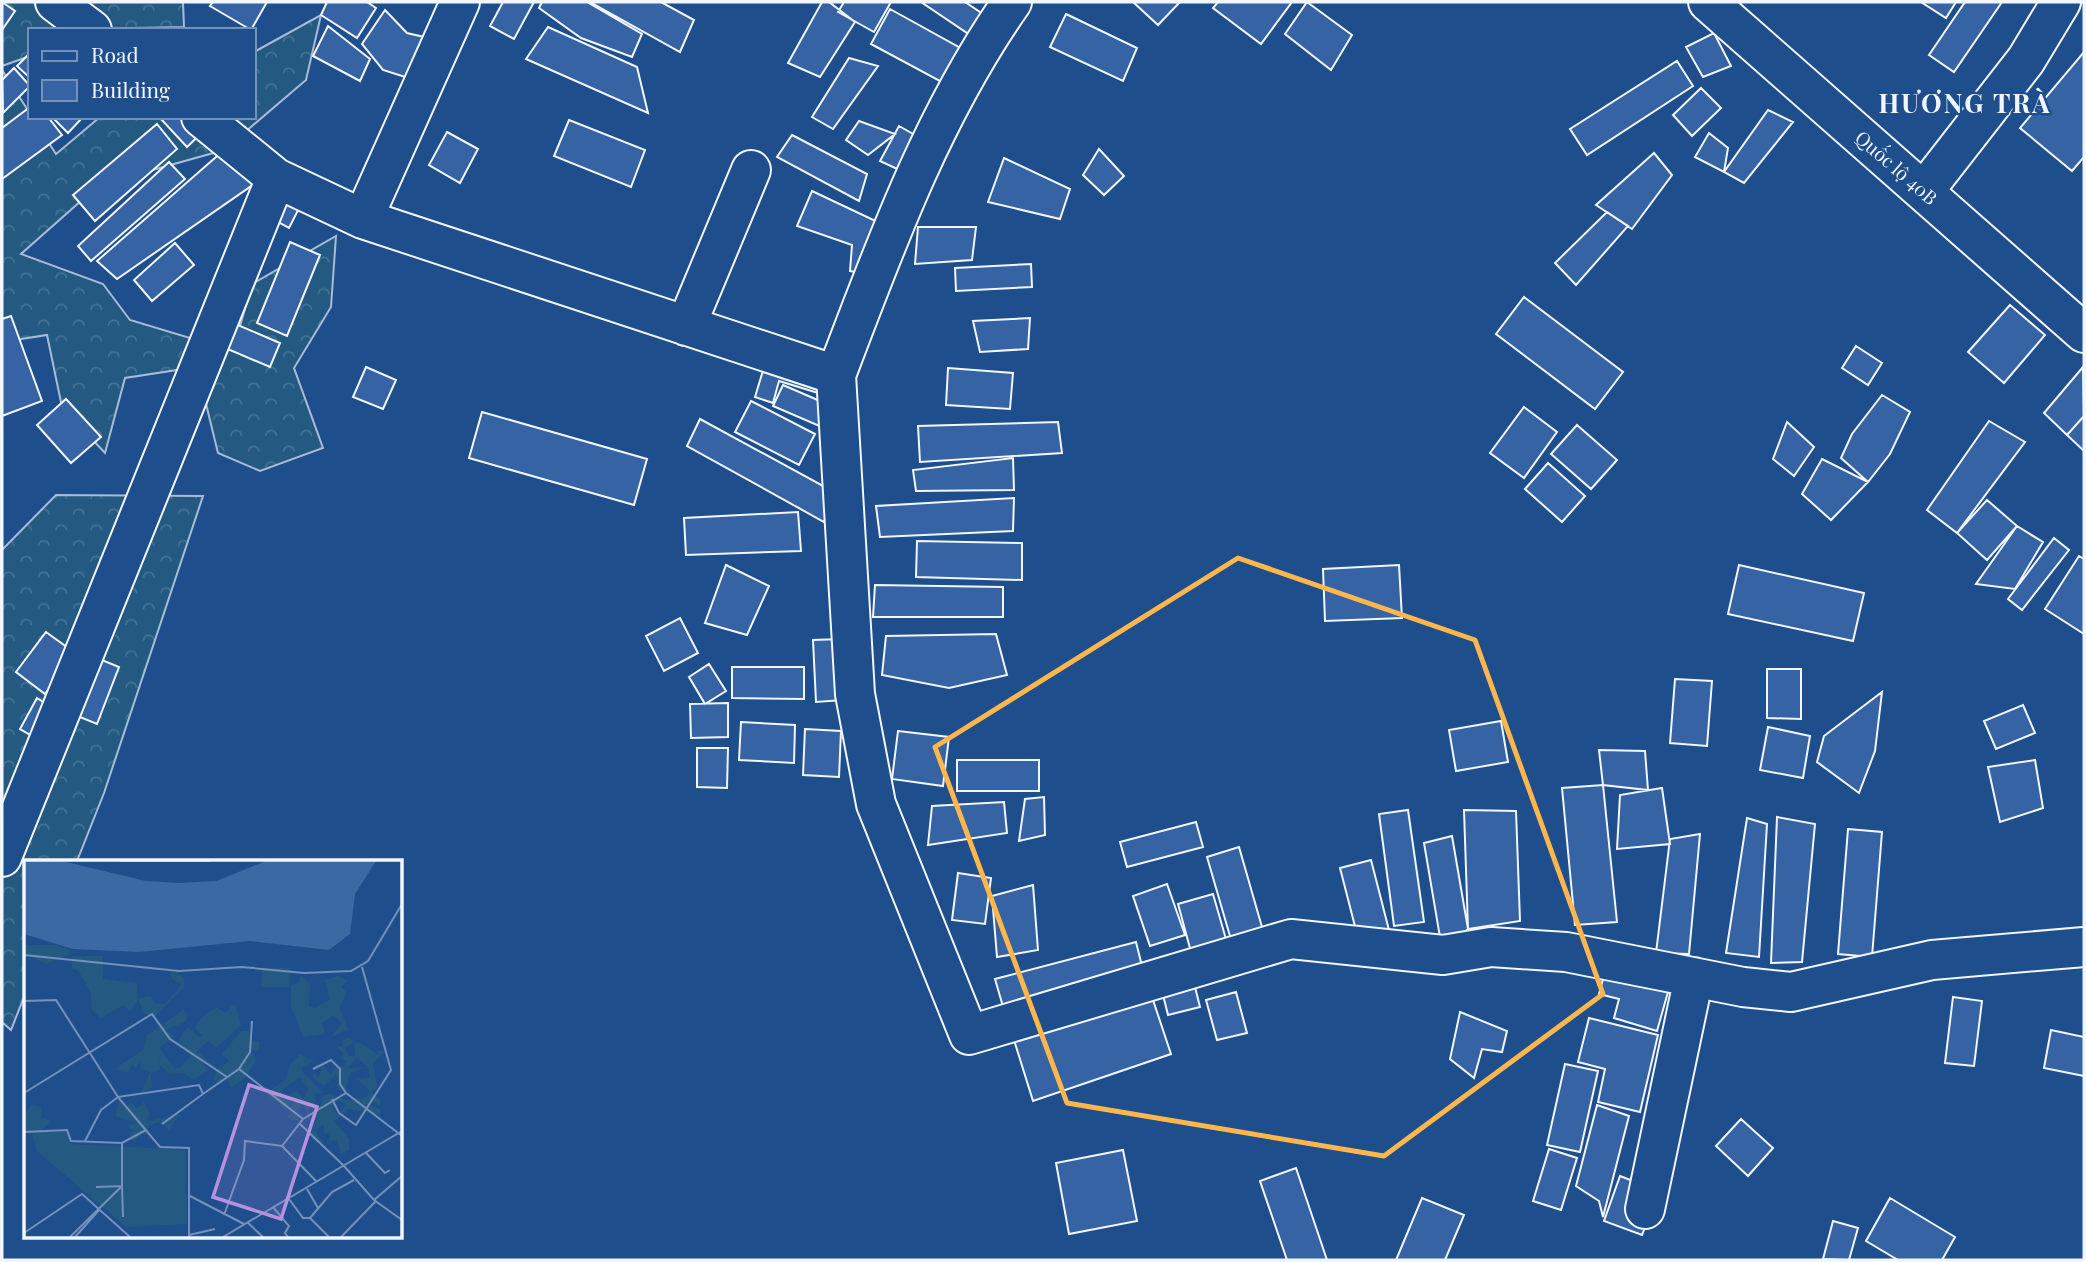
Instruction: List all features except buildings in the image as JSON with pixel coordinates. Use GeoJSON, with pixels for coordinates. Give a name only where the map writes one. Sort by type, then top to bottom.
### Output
{"type":"FeatureCollection","features":[{"type":"Feature","properties":{"kind":"main road"},"geometry":{"type":"LineString","coordinates":[[55,2],[89,28]]}},
{"type":"Feature","properties":{"kind":"main road"},"geometry":{"type":"LineString","coordinates":[[363,219],[460,2]]}},
{"type":"Feature","properties":{"kind":"main road"},"geometry":{"type":"LineString","coordinates":[[1012,2],[963,80],[920,163],[836,375],[855,694],[876,804],[969,1035],[1291,939],[1443,955],[1491,947],[1566,951],[1743,987],[1791,992],[1932,960],[2084,947]]}},
{"type":"Feature","properties":{"kind":"main road","name":"Quốc lộ 40B"},"geometry":{"type":"LineString","coordinates":[[1708,2],[2084,333]]}},
{"type":"Feature","properties":{"kind":"main road"},"geometry":{"type":"LineString","coordinates":[[1924,191],[2026,60],[2061,2]]}},
{"type":"Feature","properties":{"kind":"main road"},"geometry":{"type":"LineString","coordinates":[[203,119],[276,178],[363,219],[836,375]]}},
{"type":"Feature","properties":{"kind":"main road"},"geometry":{"type":"LineString","coordinates":[[686,326],[751,170]]}},
{"type":"Feature","properties":{"kind":"main road"},"geometry":{"type":"LineString","coordinates":[[2,857],[276,178]]}},
{"type":"Feature","properties":{"kind":"main road"},"geometry":{"type":"LineString","coordinates":[[1645,1209],[1694,977]]}},
{"type":"Feature","properties":{"kind":"highlighted area"},"geometry":{"type":"Polygon","coordinates":[[[1238,558],[1475,640],[1603,994],[1384,1156],[1067,1103],[935,747],[1238,558]]]}},
{"type":"Feature","properties":{"kind":"green space"},"geometry":{"type":"Polygon","coordinates":[[[2,2],[183,2],[184,27],[28,28],[28,57],[2,66],[2,2]]]}},
{"type":"Feature","properties":{"kind":"green space"},"geometry":{"type":"Polygon","coordinates":[[[321,15],[306,80],[224,150],[99,185],[21,254],[103,284],[130,320],[233,351],[252,284],[336,236],[331,307],[294,368],[323,448],[260,471],[218,453],[197,367],[125,378],[105,453],[62,407],[47,335],[2,342],[2,70],[28,110],[28,119],[34,119],[56,154],[98,119],[256,119],[256,51],[321,15]]]}},
{"type":"Feature","properties":{"kind":"green space"},"geometry":{"type":"Polygon","coordinates":[[[56,495],[203,496],[104,793],[77,860],[24,860],[24,997],[11,1030],[2,1022],[2,550],[56,495]]]}},
{"type":"Feature","properties":{"kind":"district","name":"HƯƠNG TRÀ"},"geometry":{"type":"Point","coordinates":[1965,102]}}]}
